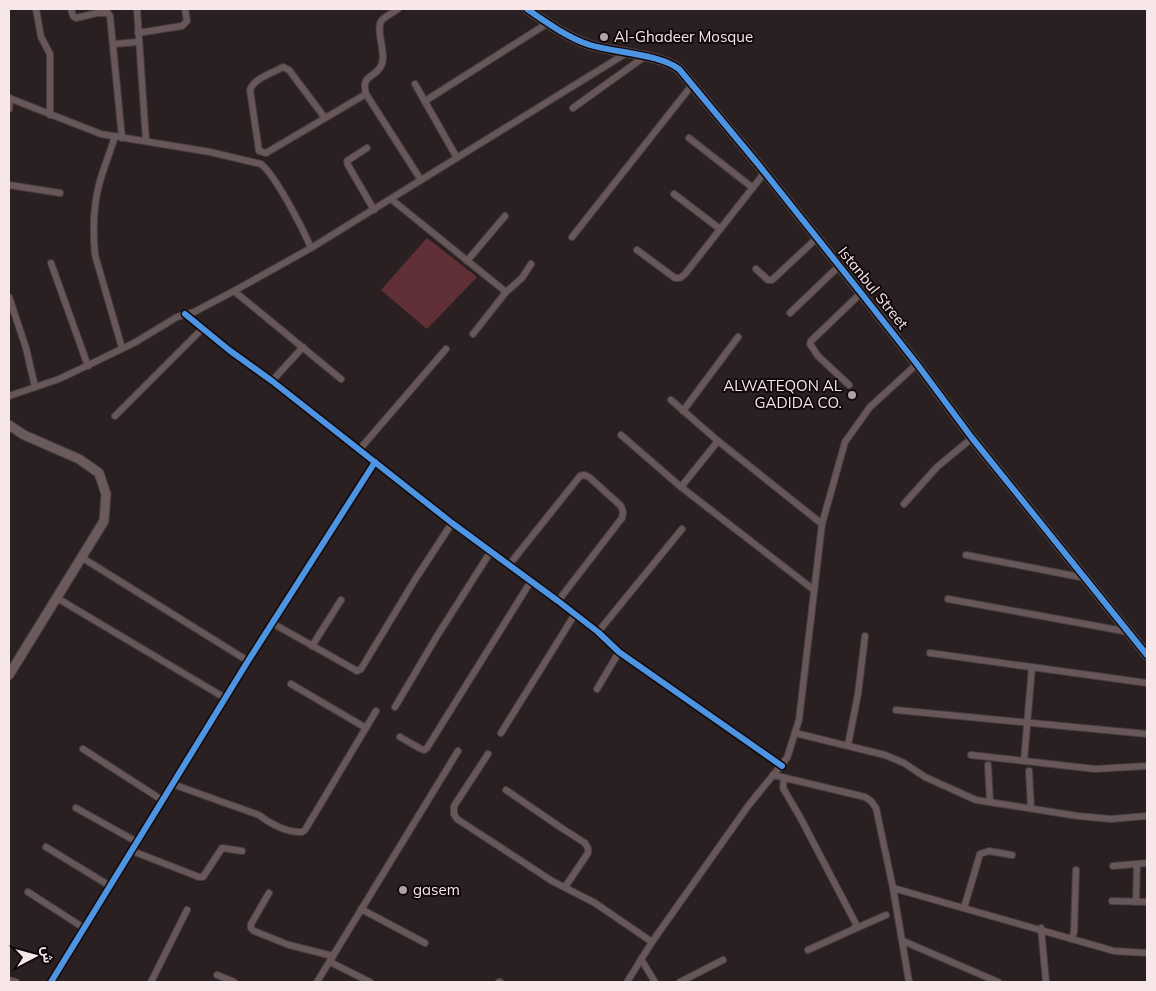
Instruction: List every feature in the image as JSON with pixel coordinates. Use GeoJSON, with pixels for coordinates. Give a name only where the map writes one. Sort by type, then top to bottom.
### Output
{"type":"FeatureCollection","features":[{"type":"Feature","properties":{"kind":"street"},"geometry":{"type":"LineString","coordinates":[[36,9],[41,37],[50,54],[50,115]]}},
{"type":"Feature","properties":{"kind":"street"},"geometry":{"type":"LineString","coordinates":[[71,9],[73,16],[76,18],[97,13],[108,13],[110,16],[114,44],[118,137],[99,184],[94,239],[95,255],[122,348]]}},
{"type":"Feature","properties":{"kind":"street"},"geometry":{"type":"LineString","coordinates":[[137,9],[146,141]]}},
{"type":"Feature","properties":{"kind":"street"},"geometry":{"type":"LineString","coordinates":[[138,33],[182,26],[186,21],[185,9]]}},
{"type":"Feature","properties":{"kind":"street"},"geometry":{"type":"LineString","coordinates":[[398,9],[383,20],[380,26],[383,61],[381,68],[365,81],[364,85],[366,94],[421,180]]}},
{"type":"Feature","properties":{"kind":"street","name":"Istanbul Street"},"geometry":{"type":"LineString","coordinates":[[527,9],[577,40],[589,45],[672,64],[679,69],[765,172],[917,364],[972,438],[1147,655]]}},
{"type":"Feature","properties":{"kind":"street"},"geometry":{"type":"LineString","coordinates":[[425,101],[548,22]]}},
{"type":"Feature","properties":{"kind":"street"},"geometry":{"type":"LineString","coordinates":[[114,44],[138,42]]}},
{"type":"Feature","properties":{"kind":"street"},"geometry":{"type":"LineString","coordinates":[[9,396],[35,388],[88,366],[177,317],[194,312],[312,248],[625,54]]}},
{"type":"Feature","properties":{"kind":"street"},"geometry":{"type":"LineString","coordinates":[[573,108],[644,57]]}},
{"type":"Feature","properties":{"kind":"street"},"geometry":{"type":"LineString","coordinates":[[261,164],[262,153],[259,151],[250,90],[256,81],[283,67],[289,70],[326,118]]}},
{"type":"Feature","properties":{"kind":"street"},"geometry":{"type":"LineString","coordinates":[[415,84],[457,158]]}},
{"type":"Feature","properties":{"kind":"street"},"geometry":{"type":"LineString","coordinates":[[572,237],[692,85]]}},
{"type":"Feature","properties":{"kind":"street"},"geometry":{"type":"LineString","coordinates":[[262,153],[266,153],[366,94]]}},
{"type":"Feature","properties":{"kind":"street"},"geometry":{"type":"LineString","coordinates":[[9,109],[10,98],[92,131],[210,152],[261,164],[280,191],[312,248]]}},
{"type":"Feature","properties":{"kind":"street"},"geometry":{"type":"LineString","coordinates":[[689,138],[753,188]]}},
{"type":"Feature","properties":{"kind":"street"},"geometry":{"type":"LineString","coordinates":[[367,148],[348,161],[348,165],[374,210]]}},
{"type":"Feature","properties":{"kind":"street"},"geometry":{"type":"LineString","coordinates":[[637,250],[675,278],[680,278],[765,172]]}},
{"type":"Feature","properties":{"kind":"street"},"geometry":{"type":"LineString","coordinates":[[9,185],[60,193]]}},
{"type":"Feature","properties":{"kind":"street"},"geometry":{"type":"LineString","coordinates":[[674,194],[720,229]]}},
{"type":"Feature","properties":{"kind":"street"},"geometry":{"type":"LineString","coordinates":[[391,199],[506,292]]}},
{"type":"Feature","properties":{"kind":"street"},"geometry":{"type":"LineString","coordinates":[[467,261],[505,216]]}},
{"type":"Feature","properties":{"kind":"street"},"geometry":{"type":"LineString","coordinates":[[756,269],[768,280],[772,280],[817,238]]}},
{"type":"Feature","properties":{"kind":"street"},"geometry":{"type":"LineString","coordinates":[[51,263],[88,366]]}},
{"type":"Feature","properties":{"kind":"street"},"geometry":{"type":"LineString","coordinates":[[473,334],[506,292],[522,278],[531,264]]}},
{"type":"Feature","properties":{"kind":"street"},"geometry":{"type":"LineString","coordinates":[[790,313],[839,266]]}},
{"type":"Feature","properties":{"kind":"street"},"geometry":{"type":"LineString","coordinates":[[234,291],[341,379]]}},
{"type":"Feature","properties":{"kind":"street"},"geometry":{"type":"LineString","coordinates":[[849,385],[818,356],[810,344],[861,293]]}},
{"type":"Feature","properties":{"kind":"street"},"geometry":{"type":"LineString","coordinates":[[9,298],[26,348],[35,388]]}},
{"type":"Feature","properties":{"kind":"street"},"geometry":{"type":"LineString","coordinates":[[185,314],[452,523],[575,614],[619,652],[782,766]]}},
{"type":"Feature","properties":{"kind":"street"},"geometry":{"type":"LineString","coordinates":[[115,416],[203,328]]}},
{"type":"Feature","properties":{"kind":"street"},"geometry":{"type":"LineString","coordinates":[[683,411],[738,337]]}},
{"type":"Feature","properties":{"kind":"street"},"geometry":{"type":"LineString","coordinates":[[272,381],[303,347]]}},
{"type":"Feature","properties":{"kind":"street"},"geometry":{"type":"LineString","coordinates":[[359,450],[446,349]]}},
{"type":"Feature","properties":{"kind":"street"},"geometry":{"type":"LineString","coordinates":[[627,982],[652,942],[748,806],[787,758],[798,720],[822,524],[840,459],[850,434],[874,403],[917,364]]}},
{"type":"Feature","properties":{"kind":"street"},"geometry":{"type":"LineString","coordinates":[[671,400],[718,441],[822,524]]}},
{"type":"Feature","properties":{"kind":"street"},"geometry":{"type":"LineString","coordinates":[[9,425],[24,435],[79,459],[99,473],[106,494],[104,521],[9,675]]}},
{"type":"Feature","properties":{"kind":"street"},"geometry":{"type":"LineString","coordinates":[[621,436],[681,487],[814,590]]}},
{"type":"Feature","properties":{"kind":"street"},"geometry":{"type":"LineString","coordinates":[[904,504],[937,467],[972,438]]}},
{"type":"Feature","properties":{"kind":"street"},"geometry":{"type":"LineString","coordinates":[[681,487],[718,441]]}},
{"type":"Feature","properties":{"kind":"street"},"geometry":{"type":"LineString","coordinates":[[51,982],[225,698],[374,462]]}},
{"type":"Feature","properties":{"kind":"street"},"geometry":{"type":"LineString","coordinates":[[509,564],[580,476],[589,477],[620,506],[623,512],[622,518],[558,601]]}},
{"type":"Feature","properties":{"kind":"street"},"geometry":{"type":"LineString","coordinates":[[272,623],[357,671],[361,669],[452,523]]}},
{"type":"Feature","properties":{"kind":"street"},"geometry":{"type":"LineString","coordinates":[[598,632],[682,529]]}},
{"type":"Feature","properties":{"kind":"street"},"geometry":{"type":"LineString","coordinates":[[395,707],[491,551]]}},
{"type":"Feature","properties":{"kind":"street"},"geometry":{"type":"LineString","coordinates":[[966,555],[1085,578]]}},
{"type":"Feature","properties":{"kind":"street"},"geometry":{"type":"LineString","coordinates":[[82,557],[248,661]]}},
{"type":"Feature","properties":{"kind":"street"},"geometry":{"type":"LineString","coordinates":[[400,737],[421,749],[427,748],[531,581]]}},
{"type":"Feature","properties":{"kind":"street"},"geometry":{"type":"LineString","coordinates":[[57,598],[225,698]]}},
{"type":"Feature","properties":{"kind":"street"},"geometry":{"type":"LineString","coordinates":[[948,599],[1129,632]]}},
{"type":"Feature","properties":{"kind":"street"},"geometry":{"type":"LineString","coordinates":[[312,646],[341,600]]}},
{"type":"Feature","properties":{"kind":"street"},"geometry":{"type":"LineString","coordinates":[[501,733],[575,614]]}},
{"type":"Feature","properties":{"kind":"street"},"geometry":{"type":"LineString","coordinates":[[848,745],[858,694],[865,636]]}},
{"type":"Feature","properties":{"kind":"street"},"geometry":{"type":"LineString","coordinates":[[597,689],[619,652]]}},
{"type":"Feature","properties":{"kind":"street"},"geometry":{"type":"LineString","coordinates":[[930,652],[1147,683]]}},
{"type":"Feature","properties":{"kind":"street"},"geometry":{"type":"LineString","coordinates":[[1024,761],[1032,667]]}},
{"type":"Feature","properties":{"kind":"street"},"geometry":{"type":"LineString","coordinates":[[291,684],[366,728]]}},
{"type":"Feature","properties":{"kind":"street"},"geometry":{"type":"LineString","coordinates":[[896,710],[1147,734]]}},
{"type":"Feature","properties":{"kind":"street"},"geometry":{"type":"LineString","coordinates":[[172,784],[259,815],[268,822],[299,833],[302,832],[305,830],[376,711]]}},
{"type":"Feature","properties":{"kind":"street"},"geometry":{"type":"LineString","coordinates":[[795,733],[848,745],[904,762],[925,777],[976,800],[1078,816],[1111,819],[1147,816]]}},
{"type":"Feature","properties":{"kind":"street"},"geometry":{"type":"LineString","coordinates":[[83,749],[162,800]]}},
{"type":"Feature","properties":{"kind":"street"},"geometry":{"type":"LineString","coordinates":[[317,982],[458,751]]}},
{"type":"Feature","properties":{"kind":"street"},"geometry":{"type":"LineString","coordinates":[[488,754],[454,806],[454,814],[457,819],[552,881],[596,903],[652,942]]}},
{"type":"Feature","properties":{"kind":"street"},"geometry":{"type":"LineString","coordinates":[[971,755],[1095,769],[1147,766]]}},
{"type":"Feature","properties":{"kind":"street"},"geometry":{"type":"LineString","coordinates":[[988,765],[990,802]]}},
{"type":"Feature","properties":{"kind":"street"},"geometry":{"type":"LineString","coordinates":[[1029,771],[1031,808]]}},
{"type":"Feature","properties":{"kind":"street"},"geometry":{"type":"LineString","coordinates":[[773,775],[865,797],[876,808],[894,888],[909,982]]}},
{"type":"Feature","properties":{"kind":"street"},"geometry":{"type":"LineString","coordinates":[[784,778],[783,788],[855,921],[856,927],[852,930]]}},
{"type":"Feature","properties":{"kind":"street"},"geometry":{"type":"LineString","coordinates":[[506,790],[585,843],[588,853],[565,887]]}},
{"type":"Feature","properties":{"kind":"street"},"geometry":{"type":"LineString","coordinates":[[76,808],[137,842]]}},
{"type":"Feature","properties":{"kind":"street"},"geometry":{"type":"LineString","coordinates":[[46,846],[110,886]]}},
{"type":"Feature","properties":{"kind":"street"},"geometry":{"type":"LineString","coordinates":[[132,851],[199,877],[203,877],[222,848],[228,847],[242,851]]}},
{"type":"Feature","properties":{"kind":"street"},"geometry":{"type":"LineString","coordinates":[[964,908],[980,854],[990,851],[1012,855]]}},
{"type":"Feature","properties":{"kind":"street"},"geometry":{"type":"LineString","coordinates":[[1113,866],[1147,863]]}},
{"type":"Feature","properties":{"kind":"street"},"geometry":{"type":"LineString","coordinates":[[1136,902],[1137,864]]}},
{"type":"Feature","properties":{"kind":"street"},"geometry":{"type":"LineString","coordinates":[[1072,939],[1074,932],[1076,870]]}},
{"type":"Feature","properties":{"kind":"street"},"geometry":{"type":"LineString","coordinates":[[894,888],[1040,928],[1114,951],[1147,953]]}},
{"type":"Feature","properties":{"kind":"street"},"geometry":{"type":"LineString","coordinates":[[28,892],[84,928]]}},
{"type":"Feature","properties":{"kind":"street"},"geometry":{"type":"LineString","coordinates":[[269,893],[251,924],[251,928],[254,931],[288,945],[332,959],[370,982]]}},
{"type":"Feature","properties":{"kind":"street"},"geometry":{"type":"LineString","coordinates":[[1112,901],[1147,902]]}},
{"type":"Feature","properties":{"kind":"street"},"geometry":{"type":"LineString","coordinates":[[361,909],[425,942]]}},
{"type":"Feature","properties":{"kind":"street"},"geometry":{"type":"LineString","coordinates":[[151,982],[187,910]]}},
{"type":"Feature","properties":{"kind":"street"},"geometry":{"type":"LineString","coordinates":[[808,950],[886,915]]}},
{"type":"Feature","properties":{"kind":"street"},"geometry":{"type":"LineString","coordinates":[[1040,928],[1046,982]]}},
{"type":"Feature","properties":{"kind":"street"},"geometry":{"type":"LineString","coordinates":[[903,941],[998,982]]}},
{"type":"Feature","properties":{"kind":"street"},"geometry":{"type":"LineString","coordinates":[[642,959],[655,982]]}},
{"type":"Feature","properties":{"kind":"street"},"geometry":{"type":"LineString","coordinates":[[682,982],[723,960]]}},
{"type":"Feature","properties":{"kind":"street"},"geometry":{"type":"LineString","coordinates":[[217,976],[234,982]]}},
{"type":"Feature","properties":{"kind":"street"},"geometry":{"type":"LineString","coordinates":[[9,980],[16,982]]}},
{"type":"Feature","properties":{"kind":"shaded area"},"geometry":{"type":"Polygon","coordinates":[[[427,238],[477,277],[427,329],[381,290],[427,238]]]}},
{"type":"Feature","properties":{"kind":"cycle path"},"geometry":{"type":"LineString","coordinates":[[527,9],[557,29],[582,42],[600,48],[660,60],[679,69],[758,164],[917,364],[972,438],[1147,655]]}},
{"type":"Feature","properties":{"kind":"cycle path"},"geometry":{"type":"LineString","coordinates":[[185,314],[452,523],[598,632],[619,652],[782,766]]}},
{"type":"Feature","properties":{"kind":"cycle path"},"geometry":{"type":"LineString","coordinates":[[51,982],[248,661],[375,462]]}},
{"type":"Feature","properties":{"kind":"place","name":"Al-Ghadeer Mosque"},"geometry":{"type":"Point","coordinates":[604,37]}},
{"type":"Feature","properties":{"kind":"place","name":"ALWATEQON AL GADIDA CO."},"geometry":{"type":"Point","coordinates":[852,395]}},
{"type":"Feature","properties":{"kind":"place","name":"gasem"},"geometry":{"type":"Point","coordinates":[403,890]}}]}
